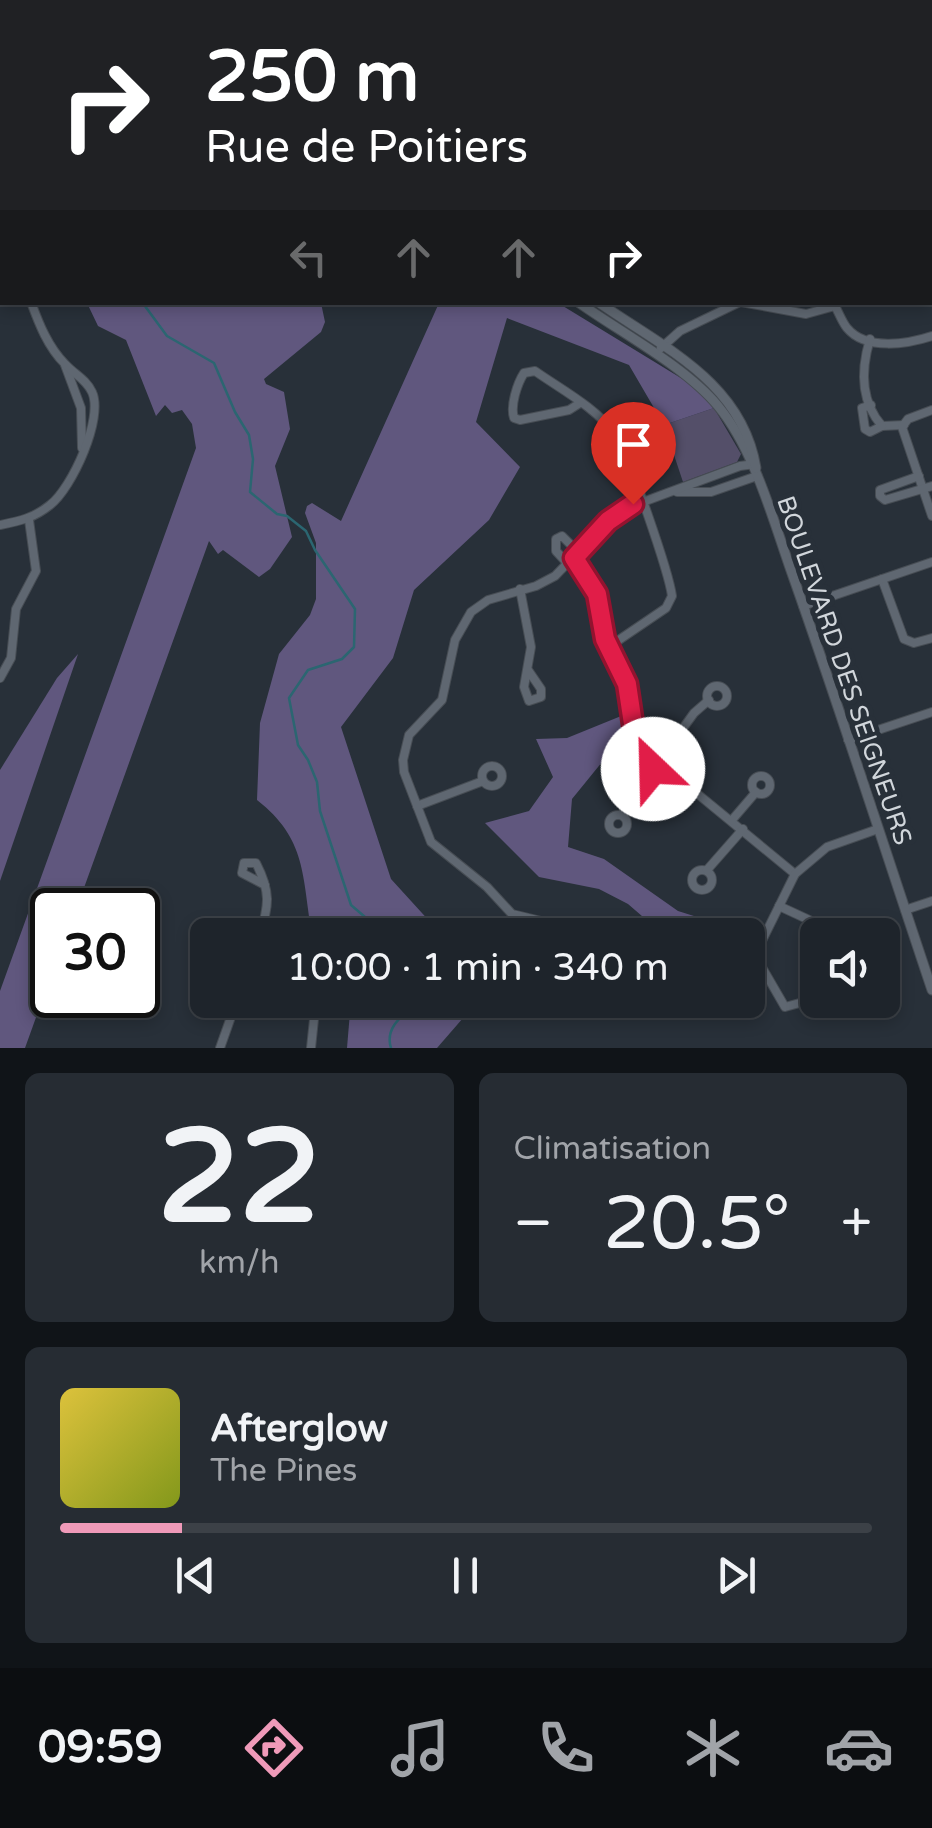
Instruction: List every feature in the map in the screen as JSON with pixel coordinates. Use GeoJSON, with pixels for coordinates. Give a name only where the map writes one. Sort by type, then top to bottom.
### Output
{"type":"FeatureCollection","features":[{"type":"Feature","properties":{"kind":"street"},"geometry":{"type":"LineString","coordinates":[[32,305],[39,324],[65,364],[81,408],[82,452]]}},
{"type":"Feature","properties":{"kind":"street","name":"BOULEVARD DES SEIGNEURS"},"geometry":{"type":"LineString","coordinates":[[583,305],[705,377],[728,400],[749,434],[753,464],[932,990]]}},
{"type":"Feature","properties":{"kind":"street","name":"BOULEVARD DES SEIGNEURS"},"geometry":{"type":"LineString","coordinates":[[602,305],[659,351]]}},
{"type":"Feature","properties":{"kind":"street"},"geometry":{"type":"LineString","coordinates":[[659,351],[680,332],[735,305]]}},
{"type":"Feature","properties":{"kind":"street"},"geometry":{"type":"LineString","coordinates":[[774,305],[806,314],[835,305]]}},
{"type":"Feature","properties":{"kind":"street"},"geometry":{"type":"LineString","coordinates":[[838,305],[848,329],[870,340],[904,345],[932,336]]}},
{"type":"Feature","properties":{"kind":"street"},"geometry":{"type":"LineString","coordinates":[[870,340],[862,367],[871,405],[882,426]]}},
{"type":"Feature","properties":{"kind":"street"},"geometry":{"type":"LineString","coordinates":[[0,525],[28,520],[54,503],[68,485],[94,425],[97,410],[85,380],[65,364]]}},
{"type":"Feature","properties":{"kind":"street"},"geometry":{"type":"LineString","coordinates":[[580,402],[568,410],[520,420],[512,412],[520,379],[535,371],[580,402],[616,436],[672,596],[666,608],[610,646]]}},
{"type":"Feature","properties":{"kind":"street"},"geometry":{"type":"LineString","coordinates":[[871,405],[862,408],[866,430],[870,432],[882,426],[904,425],[914,416],[932,410]]}},
{"type":"Feature","properties":{"kind":"street"},"geometry":{"type":"LineString","coordinates":[[904,425],[918,476],[928,488],[932,516]]}},
{"type":"Feature","properties":{"kind":"street"},"geometry":{"type":"LineString","coordinates":[[529,918],[512,914],[487,887],[432,842],[402,766],[409,735],[442,700],[455,640],[470,612],[488,600],[546,581],[608,521],[641,501],[753,464]]}},
{"type":"Feature","properties":{"kind":"street"},"geometry":{"type":"LineString","coordinates":[[673,491],[711,492],[757,476]]}},
{"type":"Feature","properties":{"kind":"street"},"geometry":{"type":"LineString","coordinates":[[918,476],[880,490],[880,496],[885,500],[928,488]]}},
{"type":"Feature","properties":{"kind":"street"},"geometry":{"type":"LineString","coordinates":[[0,678],[11,658],[16,609],[36,572],[28,520]]}},
{"type":"Feature","properties":{"kind":"street"},"geometry":{"type":"LineString","coordinates":[[574,558],[597,594],[605,639],[627,684],[637,737],[651,755]]}},
{"type":"Feature","properties":{"kind":"street"},"geometry":{"type":"LineString","coordinates":[[804,606],[932,562]]}},
{"type":"Feature","properties":{"kind":"street"},"geometry":{"type":"LineString","coordinates":[[882,579],[904,640],[914,643],[932,638]]}},
{"type":"Feature","properties":{"kind":"street"},"geometry":{"type":"LineString","coordinates":[[520,589],[531,647],[528,670]]}},
{"type":"Feature","properties":{"kind":"street"},"geometry":{"type":"LineString","coordinates":[[666,753],[708,700]]}},
{"type":"Feature","properties":{"kind":"street"},"geometry":{"type":"LineString","coordinates":[[848,740],[932,712]]}},
{"type":"Feature","properties":{"kind":"street"},"geometry":{"type":"LineString","coordinates":[[653,769],[649,764],[651,755],[656,751],[666,753]]}},
{"type":"Feature","properties":{"kind":"street"},"geometry":{"type":"LineString","coordinates":[[666,753],[666,768]]}},
{"type":"Feature","properties":{"kind":"street"},"geometry":{"type":"LineString","coordinates":[[653,769],[666,768],[795,874]]}},
{"type":"Feature","properties":{"kind":"street"},"geometry":{"type":"LineString","coordinates":[[621,815],[653,769]]}},
{"type":"Feature","properties":{"kind":"street"},"geometry":{"type":"LineString","coordinates":[[418,806],[483,781]]}},
{"type":"Feature","properties":{"kind":"street"},"geometry":{"type":"LineString","coordinates":[[732,820],[756,792]]}},
{"type":"Feature","properties":{"kind":"street"},"geometry":{"type":"LineString","coordinates":[[707,870],[742,829]]}},
{"type":"Feature","properties":{"kind":"street"},"geometry":{"type":"LineString","coordinates":[[765,936],[795,874],[827,847],[878,829]]}},
{"type":"Feature","properties":{"kind":"street"},"geometry":{"type":"LineString","coordinates":[[265,885],[269,906],[265,918]]}},
{"type":"Feature","properties":{"kind":"street"},"geometry":{"type":"LineString","coordinates":[[905,910],[932,901]]}},
{"type":"Feature","properties":{"kind":"street"},"geometry":{"type":"LineString","coordinates":[[778,906],[806,918]]}},
{"type":"Feature","properties":{"kind":"street"},"geometry":{"type":"LineString","coordinates":[[765,973],[784,1007],[800,1003]]}},
{"type":"Feature","properties":{"kind":"street"},"geometry":{"type":"LineString","coordinates":[[220,1048],[231,1018]]}},
{"type":"Feature","properties":{"kind":"street"},"geometry":{"type":"LineString","coordinates":[[311,1048],[314,1018]]}},
{"type":"Feature","properties":{"kind":"shaded area"},"geometry":{"type":"Polygon","coordinates":[[[88,305],[321,305],[325,322],[321,332],[264,379],[266,384],[284,392],[290,429],[275,466],[292,537],[270,569],[259,577],[223,550],[218,554],[209,541],[84,888],[37,888],[196,448],[192,424],[182,410],[172,413],[165,405],[156,416],[126,340],[98,326],[88,305]]]}},
{"type":"Feature","properties":{"kind":"shaded area"},"geometry":{"type":"Polygon","coordinates":[[[438,305],[561,305],[694,386],[714,408],[664,425],[629,365],[507,318],[476,422],[520,467],[489,520],[414,590],[393,658],[341,727],[391,879],[427,918],[309,918],[294,844],[257,800],[260,723],[279,654],[310,615],[316,599],[316,543],[305,513],[312,503],[341,521],[438,305]]]}},
{"type":"Feature","properties":{"kind":"shaded area"},"geometry":{"type":"Polygon","coordinates":[[[714,408],[741,454],[737,462],[683,482],[664,425],[714,408]]]}},
{"type":"Feature","properties":{"kind":"shaded area"},"geometry":{"type":"Polygon","coordinates":[[[78,654],[0,881],[0,770],[57,678],[78,654]]]}},
{"type":"Feature","properties":{"kind":"shaded area"},"geometry":{"type":"Polygon","coordinates":[[[631,712],[633,724],[572,799],[568,847],[604,859],[678,911],[700,918],[644,918],[628,904],[599,889],[539,877],[485,823],[529,811],[553,777],[536,739],[567,738],[631,712]]]}},
{"type":"Feature","properties":{"kind":"shaded area"},"geometry":{"type":"Polygon","coordinates":[[[30,908],[30,1018],[36,1018],[25,1048],[0,1048],[0,991],[30,908]]]}},
{"type":"Feature","properties":{"kind":"shaded area"},"geometry":{"type":"Polygon","coordinates":[[[350,1018],[463,1018],[437,1048],[347,1048],[350,1018]]]}},
{"type":"Feature","properties":{"kind":"waterway"},"geometry":{"type":"LineString","coordinates":[[144,305],[167,336],[214,363],[249,435],[253,459],[250,492],[306,531],[355,609],[354,647],[342,659],[308,670],[289,698],[298,745],[317,782],[320,811],[351,905],[366,918]]}},
{"type":"Feature","properties":{"kind":"waterway"},"geometry":{"type":"LineString","coordinates":[[391,1048],[390,1033],[400,1018]]}},
{"type":"Feature","properties":{"kind":"route"},"geometry":{"type":"LineString","coordinates":[[633,504],[608,521],[574,558],[597,594],[605,639],[627,684],[633,724],[642,746],[651,755],[649,764],[653,769]]}}]}
